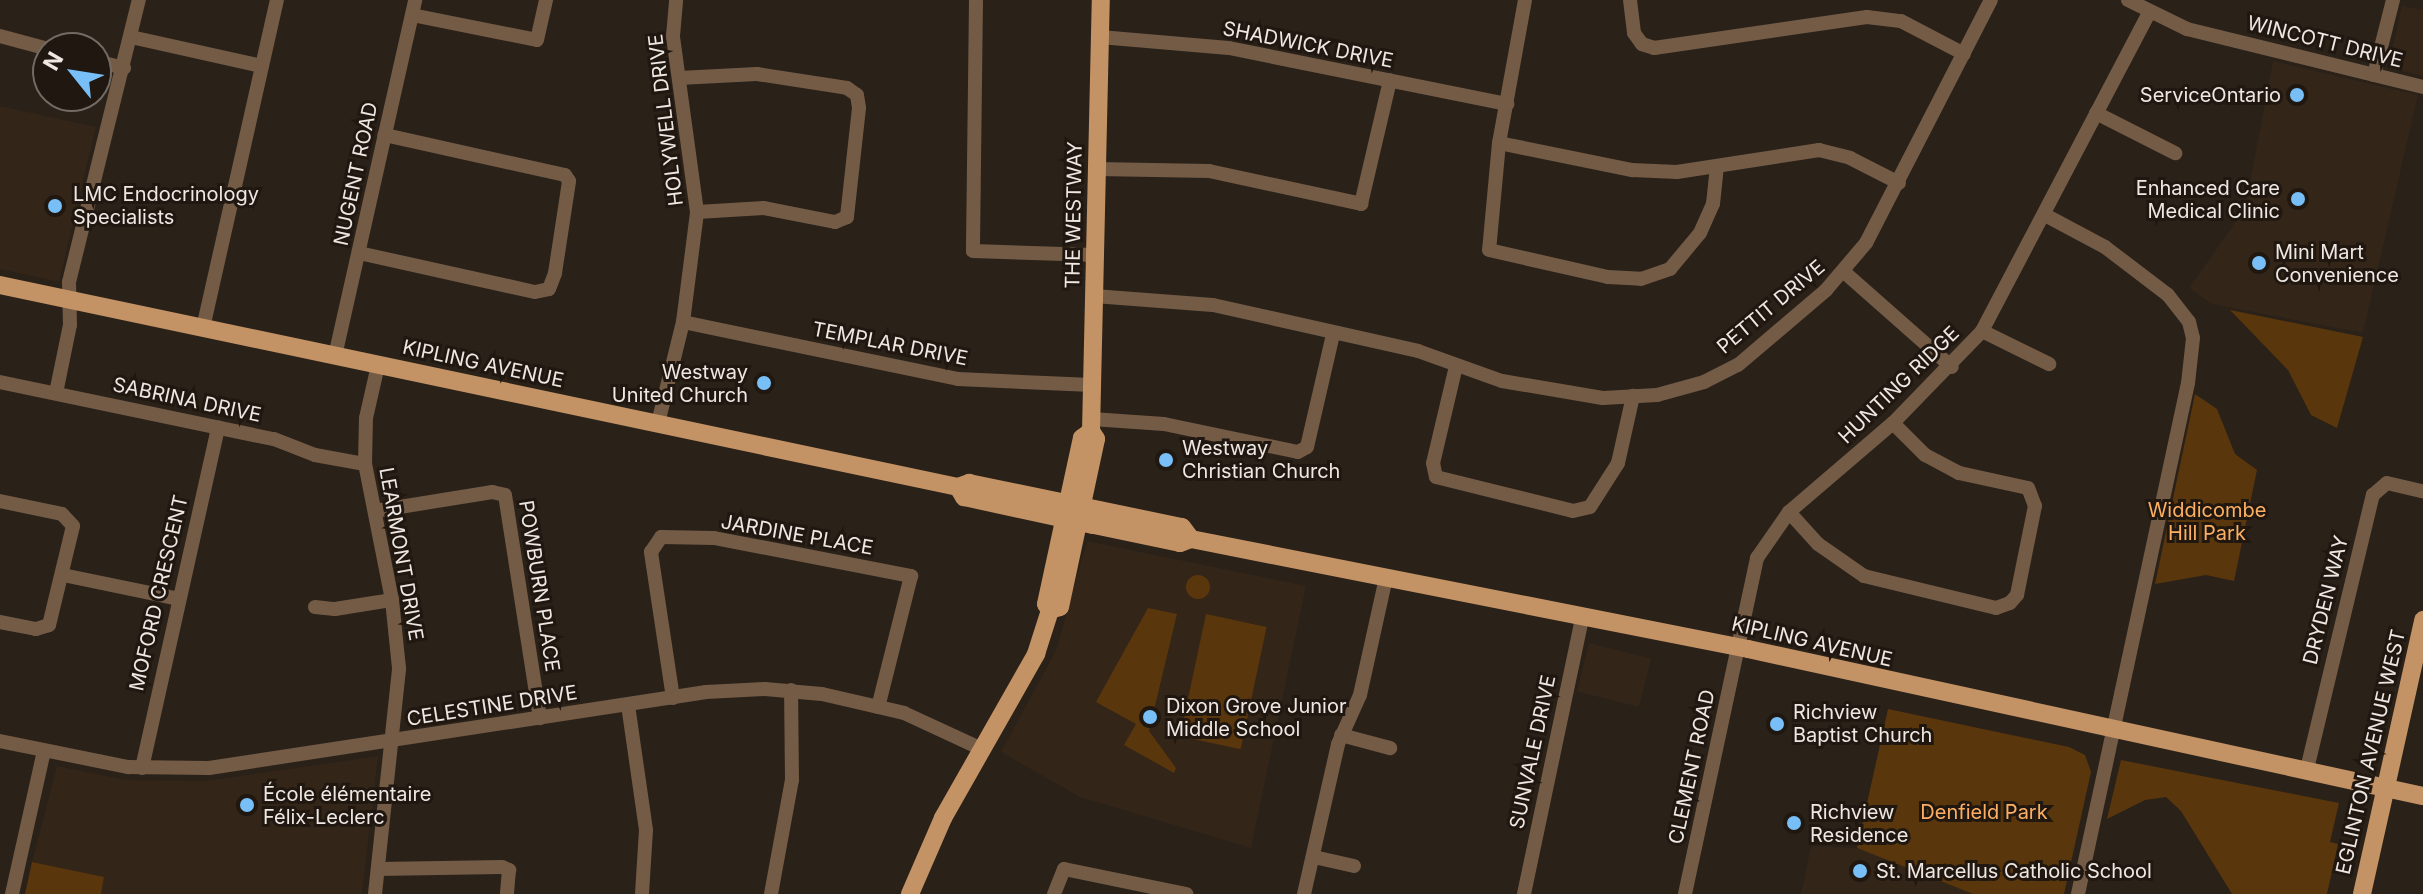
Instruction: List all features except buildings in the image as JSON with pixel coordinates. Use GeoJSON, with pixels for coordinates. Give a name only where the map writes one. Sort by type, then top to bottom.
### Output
{"type":"FeatureCollection","features":[{"type":"Feature","properties":{"kind":"main road","name":"THE WESTWAY"},"geometry":{"type":"LineString","coordinates":[[910,894],[937,832],[1030,666],[1050,610],[1060,607],[1073,512],[1096,439],[1091,425],[1101,0]]}},
{"type":"Feature","properties":{"kind":"main road","name":"KIPLING AVENUE"},"geometry":{"type":"LineString","coordinates":[[0,285],[958,487],[964,497],[1182,527],[1191,539],[1737,647],[2115,732],[2307,769],[2423,796]]}},
{"type":"Feature","properties":{"kind":"main road","name":"EGLINTON AVENUE WEST"},"geometry":{"type":"LineString","coordinates":[[2362,894],[2423,620]]}},
{"type":"Feature","properties":{"kind":"street"},"geometry":{"type":"LineString","coordinates":[[56,393],[70,325],[70,300],[79,239],[139,0]]}},
{"type":"Feature","properties":{"kind":"street"},"geometry":{"type":"LineString","coordinates":[[203,328],[277,0]]}},
{"type":"Feature","properties":{"kind":"street"},"geometry":{"type":"LineString","coordinates":[[413,7],[537,40],[546,0]]}},
{"type":"Feature","properties":{"kind":"street","name":"HOLYWELL DRIVE"},"geometry":{"type":"LineString","coordinates":[[658,423],[683,322],[697,212],[673,36],[676,0]]}},
{"type":"Feature","properties":{"kind":"street"},"geometry":{"type":"LineString","coordinates":[[976,0],[973,251],[1095,255]]}},
{"type":"Feature","properties":{"kind":"street"},"geometry":{"type":"LineString","coordinates":[[1525,0],[1499,143],[1489,250],[1608,277],[1641,279],[1670,269],[1700,233],[1713,204],[1717,167]]}},
{"type":"Feature","properties":{"kind":"street"},"geometry":{"type":"LineString","coordinates":[[1630,0],[1634,33],[1642,44],[1654,48],[1867,17],[1901,21],[1964,54]]}},
{"type":"Feature","properties":{"kind":"street","name":"PETTIT DRIVE"},"geometry":{"type":"LineString","coordinates":[[1094,296],[1213,305],[1418,351],[1456,366],[1531,387],[1603,398],[1633,396],[1704,382],[1738,365],[1843,271],[1866,243],[1991,0]]}},
{"type":"Feature","properties":{"kind":"street","name":"WINCOTT DRIVE"},"geometry":{"type":"LineString","coordinates":[[2128,0],[2187,29],[2423,87]]}},
{"type":"Feature","properties":{"kind":"street"},"geometry":{"type":"LineString","coordinates":[[2374,75],[2393,0]]}},
{"type":"Feature","properties":{"kind":"street","name":"NUGENT ROAD"},"geometry":{"type":"LineString","coordinates":[[335,356],[413,7]]}},
{"type":"Feature","properties":{"kind":"street","name":"HUNTING RIDGE"},"geometry":{"type":"LineString","coordinates":[[1737,647],[1757,558],[1789,512],[1893,423],[1952,367],[1982,331],[2150,11]]}},
{"type":"Feature","properties":{"kind":"street"},"geometry":{"type":"LineString","coordinates":[[0,36],[32,45]]}},
{"type":"Feature","properties":{"kind":"street"},"geometry":{"type":"LineString","coordinates":[[131,37],[262,66]]}},
{"type":"Feature","properties":{"kind":"street","name":"SHADWICK DRIVE"},"geometry":{"type":"LineString","coordinates":[[1100,37],[1229,48],[1507,104]]}},
{"type":"Feature","properties":{"kind":"street"},"geometry":{"type":"LineString","coordinates":[[112,65],[124,68]]}},
{"type":"Feature","properties":{"kind":"street"},"geometry":{"type":"LineString","coordinates":[[679,78],[757,74],[847,88],[857,95],[859,108],[847,217],[835,222],[764,208],[697,212]]}},
{"type":"Feature","properties":{"kind":"street"},"geometry":{"type":"LineString","coordinates":[[1097,169],[1209,171],[1361,204],[1390,80]]}},
{"type":"Feature","properties":{"kind":"street"},"geometry":{"type":"LineString","coordinates":[[2096,113],[2175,153]]}},
{"type":"Feature","properties":{"kind":"street"},"geometry":{"type":"LineString","coordinates":[[359,253],[535,292],[549,289],[555,273],[569,181],[565,175],[384,135]]}},
{"type":"Feature","properties":{"kind":"street"},"geometry":{"type":"LineString","coordinates":[[1499,143],[1632,170],[1717,167],[1819,150],[1850,158],[1899,183]]}},
{"type":"Feature","properties":{"kind":"street"},"geometry":{"type":"LineString","coordinates":[[2045,215],[2105,247],[2168,295],[2189,322],[2193,338],[2115,732],[2078,894]]}},
{"type":"Feature","properties":{"kind":"street"},"geometry":{"type":"LineString","coordinates":[[1843,271],[1952,367]]}},
{"type":"Feature","properties":{"kind":"street","name":"TEMPLAR DRIVE"},"geometry":{"type":"LineString","coordinates":[[683,322],[958,379],[1092,385]]}},
{"type":"Feature","properties":{"kind":"street"},"geometry":{"type":"LineString","coordinates":[[1982,331],[2049,364]]}},
{"type":"Feature","properties":{"kind":"street"},"geometry":{"type":"LineString","coordinates":[[1091,425],[1164,424],[1298,452],[1307,447],[1333,334]]}},
{"type":"Feature","properties":{"kind":"street","name":"LEARMONT DRIVE"},"geometry":{"type":"LineString","coordinates":[[375,894],[399,668],[392,600],[365,464],[366,418],[378,365]]}},
{"type":"Feature","properties":{"kind":"street"},"geometry":{"type":"LineString","coordinates":[[1456,366],[1433,463],[1436,477],[1573,511],[1590,507],[1618,463],[1633,396]]}},
{"type":"Feature","properties":{"kind":"street","name":"SABRINA DRIVE"},"geometry":{"type":"LineString","coordinates":[[0,382],[218,427],[365,464]]}},
{"type":"Feature","properties":{"kind":"street"},"geometry":{"type":"LineString","coordinates":[[1789,512],[1818,544],[1864,576],[1996,608],[2010,603],[2017,595],[2035,506],[2028,488],[1959,473],[1925,455],[1893,423]]}},
{"type":"Feature","properties":{"kind":"street","name":"MOFORD CRESCENT"},"geometry":{"type":"LineString","coordinates":[[142,768],[218,427]]}},
{"type":"Feature","properties":{"kind":"street","name":"DRYDEN WAY"},"geometry":{"type":"LineString","coordinates":[[2307,769],[2374,492],[2390,483],[2423,491]]}},
{"type":"Feature","properties":{"kind":"street","name":"POWBURN PLACE"},"geometry":{"type":"LineString","coordinates":[[375,511],[492,492],[505,495],[540,718]]}},
{"type":"Feature","properties":{"kind":"street"},"geometry":{"type":"LineString","coordinates":[[0,501],[71,520],[63,575],[46,628],[0,622]]}},
{"type":"Feature","properties":{"kind":"street","name":"JARDINE PLACE"},"geometry":{"type":"LineString","coordinates":[[673,698],[651,552],[661,537],[714,538],[911,576],[878,707]]}},
{"type":"Feature","properties":{"kind":"street"},"geometry":{"type":"LineString","coordinates":[[63,575],[179,599]]}},
{"type":"Feature","properties":{"kind":"street"},"geometry":{"type":"LineString","coordinates":[[1304,894],[1341,735],[1360,695],[1386,578]]}},
{"type":"Feature","properties":{"kind":"street"},"geometry":{"type":"LineString","coordinates":[[315,607],[335,609],[392,600]]}},
{"type":"Feature","properties":{"kind":"street","name":"SUNVALE DRIVE"},"geometry":{"type":"LineString","coordinates":[[1524,894],[1582,618]]}},
{"type":"Feature","properties":{"kind":"street","name":"CLEMENT ROAD"},"geometry":{"type":"LineString","coordinates":[[1685,894],[1737,647]]}},
{"type":"Feature","properties":{"kind":"street","name":"CELESTINE DRIVE"},"geometry":{"type":"LineString","coordinates":[[0,741],[142,768],[209,768],[724,690],[791,690],[924,719],[982,749]]}},
{"type":"Feature","properties":{"kind":"street"},"geometry":{"type":"LineString","coordinates":[[771,894],[792,780],[791,690]]}},
{"type":"Feature","properties":{"kind":"street"},"geometry":{"type":"LineString","coordinates":[[628,705],[646,830],[642,894]]}},
{"type":"Feature","properties":{"kind":"street"},"geometry":{"type":"LineString","coordinates":[[1341,735],[1390,748]]}},
{"type":"Feature","properties":{"kind":"street"},"geometry":{"type":"LineString","coordinates":[[12,894],[44,751]]}},
{"type":"Feature","properties":{"kind":"street"},"geometry":{"type":"LineString","coordinates":[[1314,857],[1354,866]]}},
{"type":"Feature","properties":{"kind":"street"},"geometry":{"type":"LineString","coordinates":[[378,869],[502,867],[509,870],[507,894]]}},
{"type":"Feature","properties":{"kind":"street"},"geometry":{"type":"LineString","coordinates":[[1054,894],[1064,869],[1181,894]]}},
{"type":"Feature","properties":{"kind":"shaded area"},"geometry":{"type":"Polygon","coordinates":[[[2402,6],[2423,10],[2423,76],[2388,68],[2402,6]]]}},
{"type":"Feature","properties":{"kind":"shaded area"},"geometry":{"type":"Polygon","coordinates":[[[2273,61],[2418,95],[2363,333],[2212,304],[2189,288],[2245,209],[2273,61]]]}},
{"type":"Feature","properties":{"kind":"shaded area"},"geometry":{"type":"Polygon","coordinates":[[[0,106],[96,127],[59,282],[0,269],[0,106]]]}},
{"type":"Feature","properties":{"kind":"shaded area","name":"Dixon Grove Junior Middle School"},"geometry":{"type":"Polygon","coordinates":[[[1087,541],[1306,586],[1251,848],[1080,797],[1001,752],[1057,648],[1087,541]]]}},
{"type":"Feature","properties":{"kind":"shaded area"},"geometry":{"type":"Polygon","coordinates":[[[1589,643],[1651,658],[1639,707],[1577,692],[1589,643]]]}},
{"type":"Feature","properties":{"kind":"shaded area","name":"École élémentaire Félix-Leclerc"},"geometry":{"type":"Polygon","coordinates":[[[378,756],[362,894],[101,894],[104,877],[32,862],[57,766],[126,780],[205,781],[378,756]]]}},
{"type":"Feature","properties":{"kind":"shaded area","name":"St. Marcellus Catholic School"},"geometry":{"type":"Polygon","coordinates":[[[1811,846],[1857,848],[1973,894],[1801,894],[1811,846]]]}},
{"type":"Feature","properties":{"kind":"green space"},"geometry":{"type":"Polygon","coordinates":[[[2230,310],[2363,337],[2337,428],[2311,415],[2288,370],[2230,310]]]}},
{"type":"Feature","properties":{"kind":"green space","name":"Widdicombe Hill Park"},"geometry":{"type":"Polygon","coordinates":[[[2195,394],[2217,409],[2235,454],[2257,470],[2234,581],[2206,575],[2155,584],[2195,394]]]}},
{"type":"Feature","properties":{"kind":"green space"},"geometry":{"type":"Polygon","coordinates":[[[1198,575],[1209,582],[1210,587],[1203,598],[1198,599],[1187,592],[1186,587],[1193,576],[1198,575]]]}},
{"type":"Feature","properties":{"kind":"green space"},"geometry":{"type":"Polygon","coordinates":[[[1148,608],[1177,614],[1149,731],[1176,768],[1174,773],[1124,745],[1136,724],[1096,702],[1148,608]]]}},
{"type":"Feature","properties":{"kind":"green space"},"geometry":{"type":"Polygon","coordinates":[[[1206,614],[1267,627],[1241,749],[1180,736],[1206,614]]]}},
{"type":"Feature","properties":{"kind":"green space","name":"Denfield Park"},"geometry":{"type":"Polygon","coordinates":[[[1888,709],[2069,747],[2085,755],[2091,772],[2064,894],[1973,894],[1857,848],[1888,709]]]}},
{"type":"Feature","properties":{"kind":"green space"},"geometry":{"type":"Polygon","coordinates":[[[2121,760],[2339,803],[2330,842],[2338,844],[2327,894],[2232,894],[2181,811],[2166,797],[2145,800],[2107,819],[2121,760]]]}},
{"type":"Feature","properties":{"kind":"green space"},"geometry":{"type":"Polygon","coordinates":[[[32,862],[104,877],[101,894],[25,894],[32,862]]]}},
{"type":"Feature","properties":{"kind":"place","name":"ServiceOntario"},"geometry":{"type":"Point","coordinates":[2297,95]}},
{"type":"Feature","properties":{"kind":"place","name":"Enhanced Care Medical Clinic"},"geometry":{"type":"Point","coordinates":[2298,199]}},
{"type":"Feature","properties":{"kind":"place","name":"LMC Endocrinology Specialists"},"geometry":{"type":"Point","coordinates":[55,206]}},
{"type":"Feature","properties":{"kind":"place","name":"Mini Mart Convenience"},"geometry":{"type":"Point","coordinates":[2259,263]}},
{"type":"Feature","properties":{"kind":"place","name":"Westway United Church"},"geometry":{"type":"Point","coordinates":[764,383]}},
{"type":"Feature","properties":{"kind":"place","name":"Westway Christian Church"},"geometry":{"type":"Point","coordinates":[1166,460]}},
{"type":"Feature","properties":{"kind":"place","name":"Dixon Grove Junior Middle School"},"geometry":{"type":"Point","coordinates":[1150,717]}},
{"type":"Feature","properties":{"kind":"place","name":"Richview Baptist Church"},"geometry":{"type":"Point","coordinates":[1777,724]}},
{"type":"Feature","properties":{"kind":"place","name":"École élémentaire Félix-Leclerc"},"geometry":{"type":"Point","coordinates":[247,805]}},
{"type":"Feature","properties":{"kind":"place","name":"Richview Residence"},"geometry":{"type":"Point","coordinates":[1794,823]}},
{"type":"Feature","properties":{"kind":"place","name":"St. Marcellus Catholic School"},"geometry":{"type":"Point","coordinates":[1860,871]}}]}
